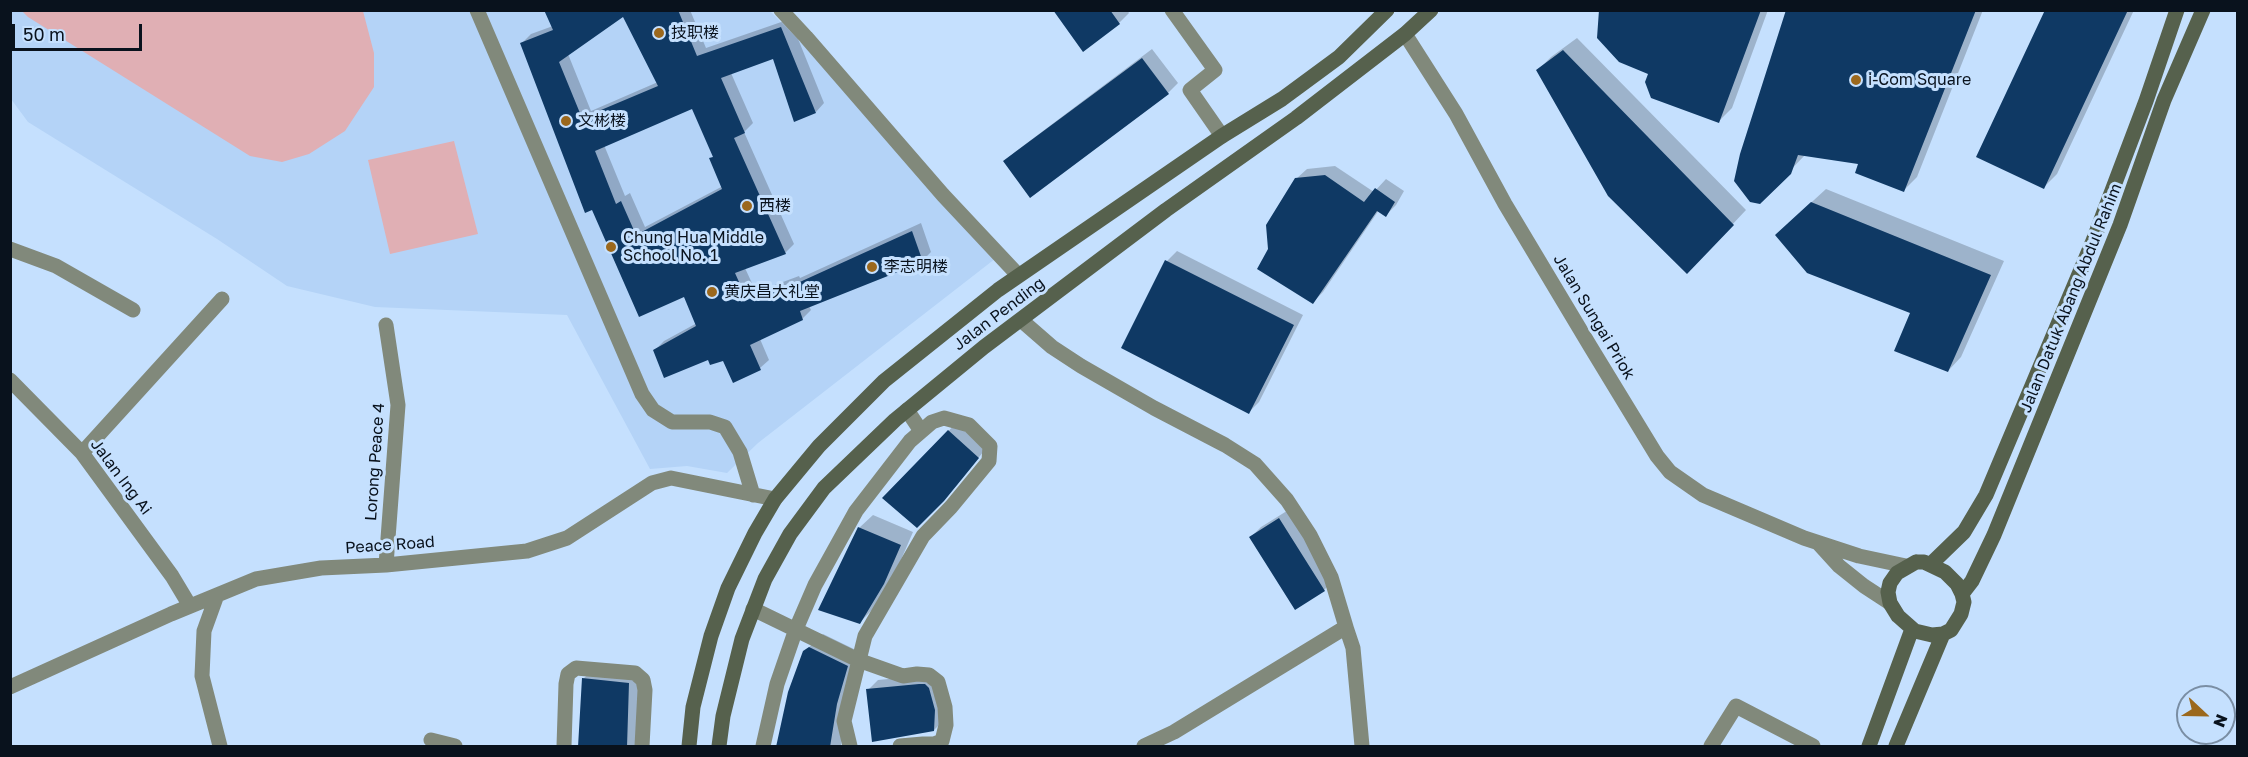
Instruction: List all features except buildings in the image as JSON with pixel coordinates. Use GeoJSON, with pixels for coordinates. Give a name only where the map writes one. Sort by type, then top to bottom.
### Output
{"type":"FeatureCollection","features":[{"type":"Feature","properties":{"kind":"main road","name":"Jalan Pending"},"geometry":{"type":"LineString","coordinates":[[689,747],[693,707],[711,636],[728,588],[755,533],[775,500],[819,446],[884,381],[1018,275],[1222,136],[1282,99],[1330,64],[1387,10]]}},
{"type":"Feature","properties":{"kind":"main road","name":"Jalan Pending"},"geometry":{"type":"LineString","coordinates":[[719,747],[723,716],[742,639],[765,579],[790,534],[824,488],[907,410],[1021,320],[1166,210],[1296,118],[1405,34],[1431,10]]}},
{"type":"Feature","properties":{"kind":"main road"},"geometry":{"type":"LineString","coordinates":[[2164,10],[2164,45]]}},
{"type":"Feature","properties":{"kind":"main road","name":"Jalan Datuk Abang Abdul Rahim"},"geometry":{"type":"LineString","coordinates":[[1931,564],[1964,532],[1986,495],[2093,241],[2146,101],[2177,10]]}},
{"type":"Feature","properties":{"kind":"main road"},"geometry":{"type":"LineString","coordinates":[[2164,100],[2194,10]]}},
{"type":"Feature","properties":{"kind":"main road","name":"Jalan Datuk Abang Abdul Rahim"},"geometry":{"type":"LineString","coordinates":[[1962,594],[1972,581],[1994,535],[2134,189],[2164,100],[2203,10]]}},
{"type":"Feature","properties":{"kind":"main road"},"geometry":{"type":"LineString","coordinates":[[1916,562],[1931,564],[1945,572],[1957,584],[1964,602],[1961,614],[1951,630],[1943,634],[1924,634],[1912,629],[1898,616],[1890,603],[1888,592],[1890,583],[1906,566],[1916,562]]}},
{"type":"Feature","properties":{"kind":"main road"},"geometry":{"type":"LineString","coordinates":[[1869,747],[1912,629]]}},
{"type":"Feature","properties":{"kind":"main road"},"geometry":{"type":"LineString","coordinates":[[1896,747],[1943,634]]}},
{"type":"Feature","properties":{"kind":"street"},"geometry":{"type":"LineString","coordinates":[[477,10],[642,394],[653,410],[672,422],[710,422],[725,427],[740,452],[753,495]]}},
{"type":"Feature","properties":{"kind":"street"},"geometry":{"type":"LineString","coordinates":[[781,10],[943,195],[1018,275]]}},
{"type":"Feature","properties":{"kind":"street"},"geometry":{"type":"LineString","coordinates":[[1172,10],[1215,70],[1190,90],[1222,136]]}},
{"type":"Feature","properties":{"kind":"street","name":"Jalan Sungai Priok"},"geometry":{"type":"LineString","coordinates":[[1405,34],[1456,114],[1505,204],[1663,464],[1676,478],[1703,495],[1820,544],[1906,566]]}},
{"type":"Feature","properties":{"kind":"street"},"geometry":{"type":"LineString","coordinates":[[10,249],[56,266],[133,310]]}},
{"type":"Feature","properties":{"kind":"street"},"geometry":{"type":"LineString","coordinates":[[82,453],[222,299]]}},
{"type":"Feature","properties":{"kind":"street"},"geometry":{"type":"LineString","coordinates":[[1021,320],[1052,347],[1081,366],[1119,389],[1225,445],[1255,464],[1287,500],[1310,536],[1331,577],[1353,648],[1362,747]]}},
{"type":"Feature","properties":{"kind":"street","name":"Lorong Peace 4"},"geometry":{"type":"LineString","coordinates":[[386,325],[398,405],[386,565]]}},
{"type":"Feature","properties":{"kind":"street","name":"Jalan Ing Ai"},"geometry":{"type":"LineString","coordinates":[[10,380],[82,453],[172,576],[190,606]]}},
{"type":"Feature","properties":{"kind":"street"},"geometry":{"type":"LineString","coordinates":[[907,410],[921,431]]}},
{"type":"Feature","properties":{"kind":"street"},"geometry":{"type":"LineString","coordinates":[[763,747],[777,684],[796,629],[815,585],[856,510],[910,441],[932,422],[944,418],[969,425],[990,446],[989,462],[923,536],[865,636],[844,721],[850,747]]}},
{"type":"Feature","properties":{"kind":"street","name":"Peace Road"},"geometry":{"type":"LineString","coordinates":[[10,687],[190,606],[256,579],[321,568],[386,565],[527,551],[567,538],[652,483],[671,478],[775,500]]}},
{"type":"Feature","properties":{"kind":"street"},"geometry":{"type":"LineString","coordinates":[[1820,544],[1839,566],[1890,603]]}},
{"type":"Feature","properties":{"kind":"street"},"geometry":{"type":"LineString","coordinates":[[217,595],[204,631],[202,676],[220,747]]}},
{"type":"Feature","properties":{"kind":"street"},"geometry":{"type":"LineString","coordinates":[[753,609],[858,660],[903,676],[929,675],[938,682],[945,707],[946,724],[942,741],[934,745],[900,747]]}},
{"type":"Feature","properties":{"kind":"street"},"geometry":{"type":"LineString","coordinates":[[1144,747],[1174,732],[1346,627]]}},
{"type":"Feature","properties":{"kind":"street"},"geometry":{"type":"LineString","coordinates":[[564,747],[566,684],[568,674],[576,668],[635,673],[643,680],[645,690],[642,747]]}},
{"type":"Feature","properties":{"kind":"street"},"geometry":{"type":"LineString","coordinates":[[1711,747],[1736,706],[1813,747]]}},
{"type":"Feature","properties":{"kind":"street"},"geometry":{"type":"LineString","coordinates":[[431,740],[454,747]]}},
{"type":"Feature","properties":{"kind":"shaded area","name":"Chung Hua Middle School No. 1"},"geometry":{"type":"Polygon","coordinates":[[[11,11],[770,11],[886,129],[1000,255],[758,443],[727,473],[687,466],[650,469],[567,315],[375,307],[287,286],[217,239],[28,122],[11,99],[11,11]]]}},
{"type":"Feature","properties":{"kind":"shaded area"},"geometry":{"type":"Polygon","coordinates":[[[22,11],[363,11],[374,53],[374,87],[345,131],[309,154],[282,162],[250,156],[28,17],[22,11]]]}},
{"type":"Feature","properties":{"kind":"shaded area"},"geometry":{"type":"Polygon","coordinates":[[[454,141],[478,234],[390,254],[368,160],[454,141]]]}},
{"type":"Feature","properties":{"kind":"place","name":"技职楼"},"geometry":{"type":"Point","coordinates":[659,33]}},
{"type":"Feature","properties":{"kind":"place","name":"i-Com Square"},"geometry":{"type":"Point","coordinates":[1856,80]}},
{"type":"Feature","properties":{"kind":"place","name":"文彬楼"},"geometry":{"type":"Point","coordinates":[566,121]}},
{"type":"Feature","properties":{"kind":"place","name":"西楼"},"geometry":{"type":"Point","coordinates":[747,206]}},
{"type":"Feature","properties":{"kind":"place","name":"Chung Hua Middle School No. 1"},"geometry":{"type":"Point","coordinates":[611,247]}},
{"type":"Feature","properties":{"kind":"place","name":"李志明楼"},"geometry":{"type":"Point","coordinates":[872,267]}},
{"type":"Feature","properties":{"kind":"place","name":"黄庆昌大礼堂"},"geometry":{"type":"Point","coordinates":[712,292]}}]}
